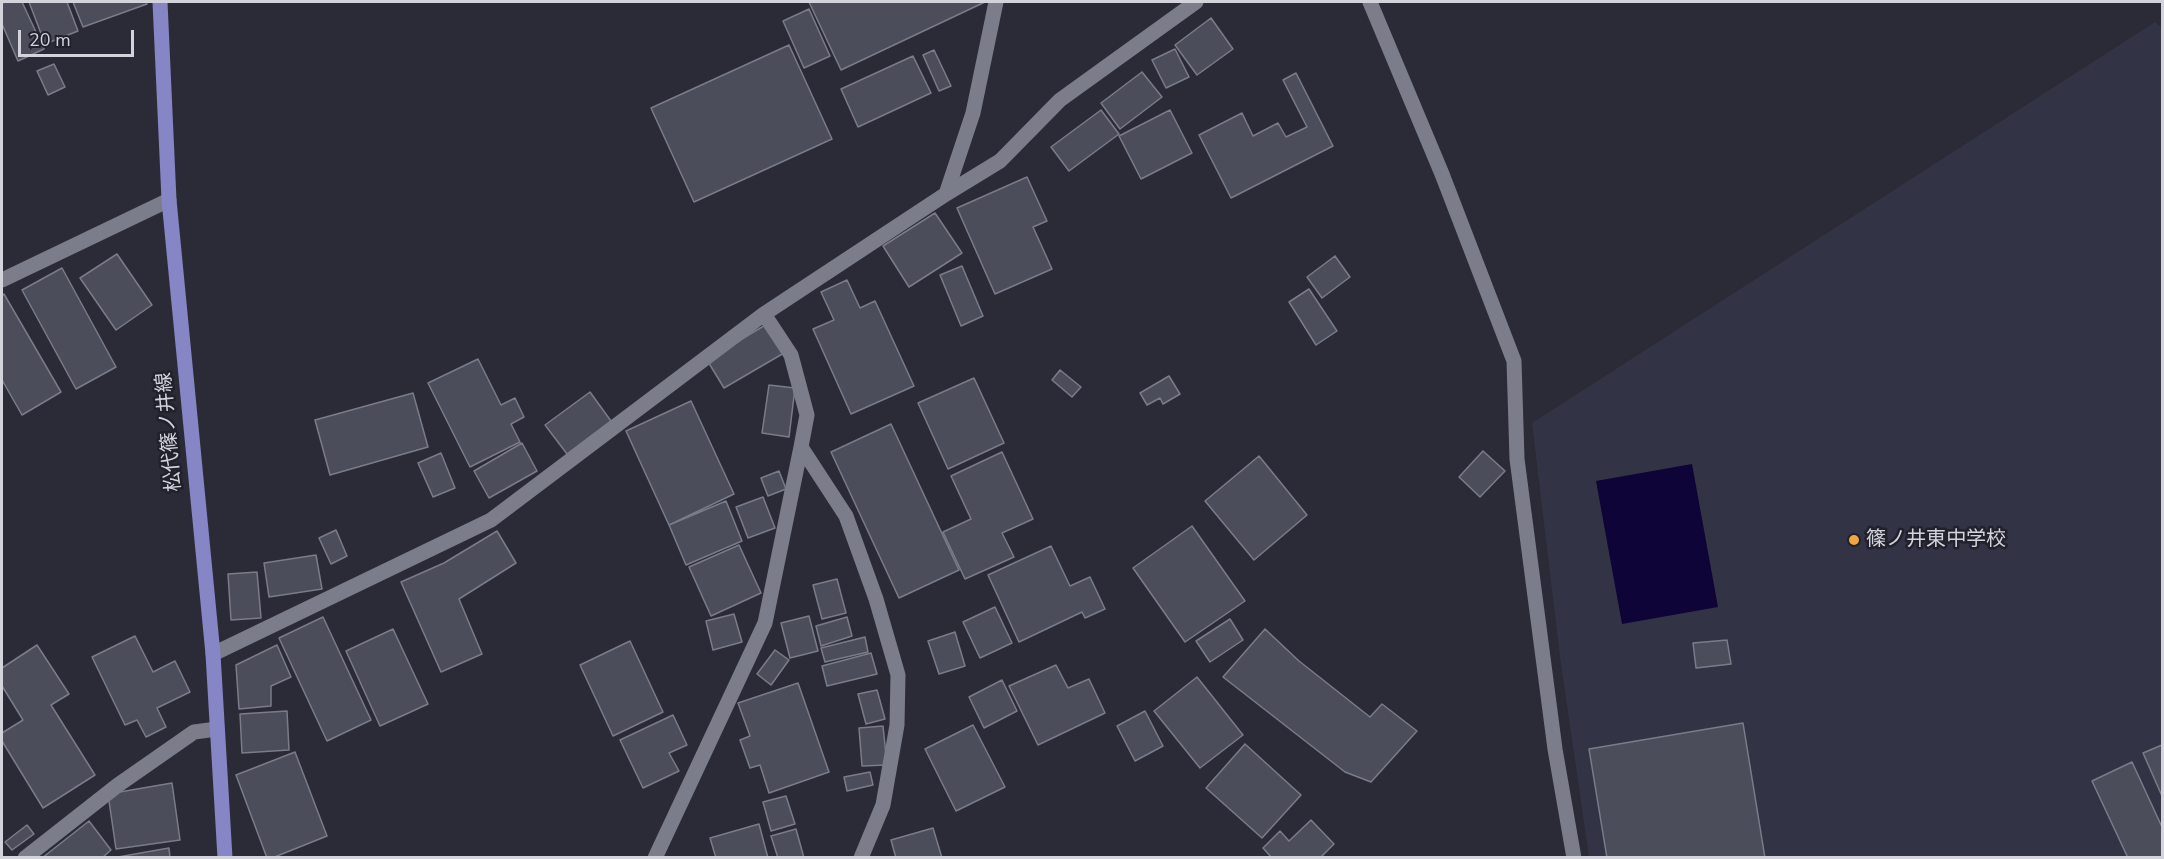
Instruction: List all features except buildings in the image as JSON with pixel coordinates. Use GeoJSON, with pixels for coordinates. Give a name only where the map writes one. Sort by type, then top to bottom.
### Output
{"type":"FeatureCollection","features":[{"type":"Feature","properties":{"kind":"main road","name":"松代篠ノ井線"},"geometry":{"type":"LineString","coordinates":[[160,2],[169,200],[213,654],[225,858]]}},
{"type":"Feature","properties":{"kind":"street"},"geometry":{"type":"LineString","coordinates":[[946,194],[973,113],[996,2]]}},
{"type":"Feature","properties":{"kind":"street"},"geometry":{"type":"LineString","coordinates":[[213,654],[491,520],[764,314],[1000,161],[1060,100],[1196,2]]}},
{"type":"Feature","properties":{"kind":"street"},"geometry":{"type":"LineString","coordinates":[[1370,2],[1442,174],[1514,361],[1516,459],[1556,749],[1574,858]]}},
{"type":"Feature","properties":{"kind":"street"},"geometry":{"type":"LineString","coordinates":[[2,280],[169,200]]}},
{"type":"Feature","properties":{"kind":"street"},"geometry":{"type":"LineString","coordinates":[[656,858],[765,623],[801,447],[807,415],[791,355],[764,314]]}},
{"type":"Feature","properties":{"kind":"street"},"geometry":{"type":"LineString","coordinates":[[801,447],[846,516],[876,599],[898,675],[897,725],[883,805],[861,858]]}},
{"type":"Feature","properties":{"kind":"street"},"geometry":{"type":"LineString","coordinates":[[25,858],[118,785],[194,732],[217,729]]}},
{"type":"Feature","properties":{"kind":"shaded area","name":"篠ノ井東中学校"},"geometry":{"type":"Polygon","coordinates":[[[2155,22],[2162,28],[2162,857],[1589,857],[1560,657],[1532,423],[2155,22]]]}},
{"type":"Feature","properties":{"kind":"shaded area"},"geometry":{"type":"Polygon","coordinates":[[[1692,464],[1718,607],[1622,624],[1596,481],[1692,464]]]}},
{"type":"Feature","properties":{"kind":"place","name":"篠ノ井東中学校"},"geometry":{"type":"Point","coordinates":[1854,540]}}]}
